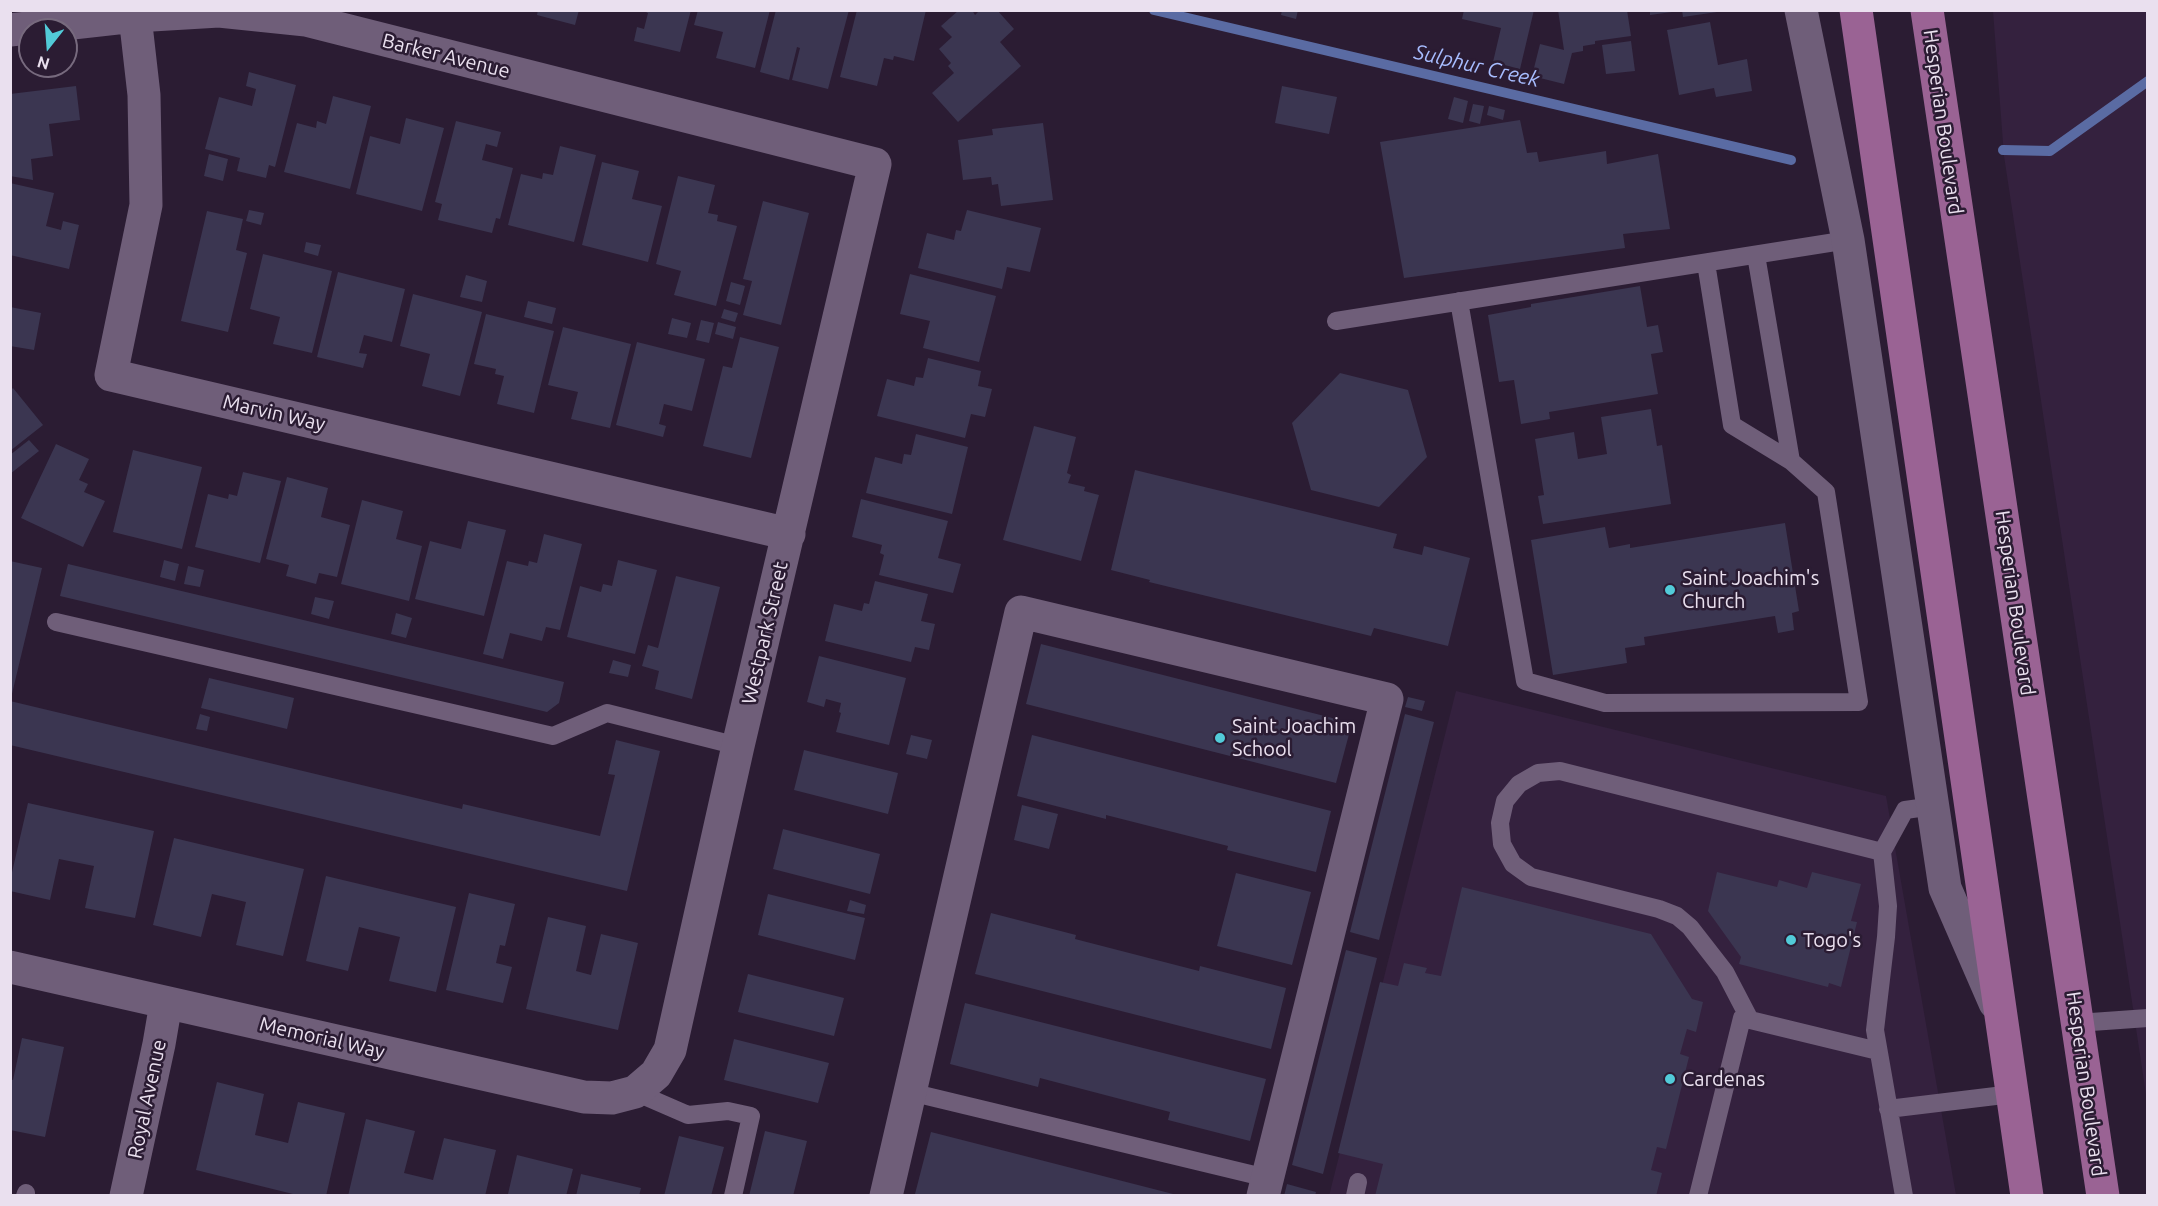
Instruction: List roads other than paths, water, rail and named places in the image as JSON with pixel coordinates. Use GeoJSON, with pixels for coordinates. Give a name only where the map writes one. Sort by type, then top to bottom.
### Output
{"type":"FeatureCollection","features":[{"type":"Feature","properties":{"kind":"main road"},"geometry":{"type":"LineString","coordinates":[[1856,10],[2026,1196]]}},
{"type":"Feature","properties":{"kind":"main road","name":"Hesperian Boulevard"},"geometry":{"type":"LineString","coordinates":[[1927,10],[2103,1196]]}},
{"type":"Feature","properties":{"kind":"street"},"geometry":{"type":"LineString","coordinates":[[1801,10],[1848,240],[1945,888],[2000,1016]]}},
{"type":"Feature","properties":{"kind":"street","name":"Barker Avenue"},"geometry":{"type":"LineString","coordinates":[[10,30],[135,16],[219,11],[306,20],[874,164]]}},
{"type":"Feature","properties":{"kind":"street","name":"Marvin Way"},"geometry":{"type":"LineString","coordinates":[[135,16],[144,95],[146,205],[111,375],[789,534]]}},
{"type":"Feature","properties":{"kind":"street","name":"Westpark Street"},"geometry":{"type":"LineString","coordinates":[[635,1092],[656,1074],[670,1050],[738,746],[874,164]]}},
{"type":"Feature","properties":{"kind":"street"},"geometry":{"type":"LineString","coordinates":[[886,1196],[1021,612],[1387,699],[1265,1187]]}},
{"type":"Feature","properties":{"kind":"street","name":"Memorial Way"},"geometry":{"type":"LineString","coordinates":[[10,966],[584,1097],[612,1098],[635,1092]]}},
{"type":"Feature","properties":{"kind":"street","name":"Royal Avenue"},"geometry":{"type":"LineString","coordinates":[[126,1196],[166,1003]]}},
{"type":"Feature","properties":{"kind":"lane"},"geometry":{"type":"LineString","coordinates":[[1336,321],[1848,240]]}},
{"type":"Feature","properties":{"kind":"lane"},"geometry":{"type":"LineString","coordinates":[[1756,255],[1791,461]]}},
{"type":"Feature","properties":{"kind":"lane"},"geometry":{"type":"LineString","coordinates":[[1459,301],[1525,681],[1605,703],[1859,702],[1826,492],[1791,461],[1732,425],[1706,263]]}},
{"type":"Feature","properties":{"kind":"lane"},"geometry":{"type":"LineString","coordinates":[[56,622],[553,736],[607,713],[738,746]]}},
{"type":"Feature","properties":{"kind":"lane"},"geometry":{"type":"LineString","coordinates":[[1750,1020],[1725,972],[1690,927],[1677,916],[1659,909],[1531,877],[1513,864],[1502,844],[1500,822],[1505,801],[1519,784],[1539,773],[1560,771],[1882,852]]}},
{"type":"Feature","properties":{"kind":"lane"},"geometry":{"type":"LineString","coordinates":[[1904,1196],[1875,1030],[1888,906],[1882,852],[1905,810],[1934,806]]}},
{"type":"Feature","properties":{"kind":"lane"},"geometry":{"type":"LineString","coordinates":[[1698,1196],[1742,1018],[1878,1051]]}},
{"type":"Feature","properties":{"kind":"lane"},"geometry":{"type":"LineString","coordinates":[[2077,1023],[2148,1018]]}},
{"type":"Feature","properties":{"kind":"lane"},"geometry":{"type":"LineString","coordinates":[[635,1092],[688,1115],[728,1111],[751,1116],[733,1196]]}},
{"type":"Feature","properties":{"kind":"lane"},"geometry":{"type":"LineString","coordinates":[[910,1092],[1265,1187]]}},
{"type":"Feature","properties":{"kind":"lane"},"geometry":{"type":"LineString","coordinates":[[1888,1109],[2012,1094]]}},
{"type":"Feature","properties":{"kind":"waterway","name":"Sulphur Creek"},"geometry":{"type":"LineString","coordinates":[[1154,10],[1791,160]]}},
{"type":"Feature","properties":{"kind":"waterway","name":"Sulphur Creek"},"geometry":{"type":"LineString","coordinates":[[2003,150],[2050,151],[2148,81]]}},
{"type":"Feature","properties":{"kind":"place","name":"Saint Joachim's Church"},"geometry":{"type":"Point","coordinates":[1670,590]}},
{"type":"Feature","properties":{"kind":"place","name":"Saint Joachim School"},"geometry":{"type":"Point","coordinates":[1220,738]}},
{"type":"Feature","properties":{"kind":"place","name":"Togo's"},"geometry":{"type":"Point","coordinates":[1791,940]}},
{"type":"Feature","properties":{"kind":"place","name":"Cardenas"},"geometry":{"type":"Point","coordinates":[1670,1079]}}]}
